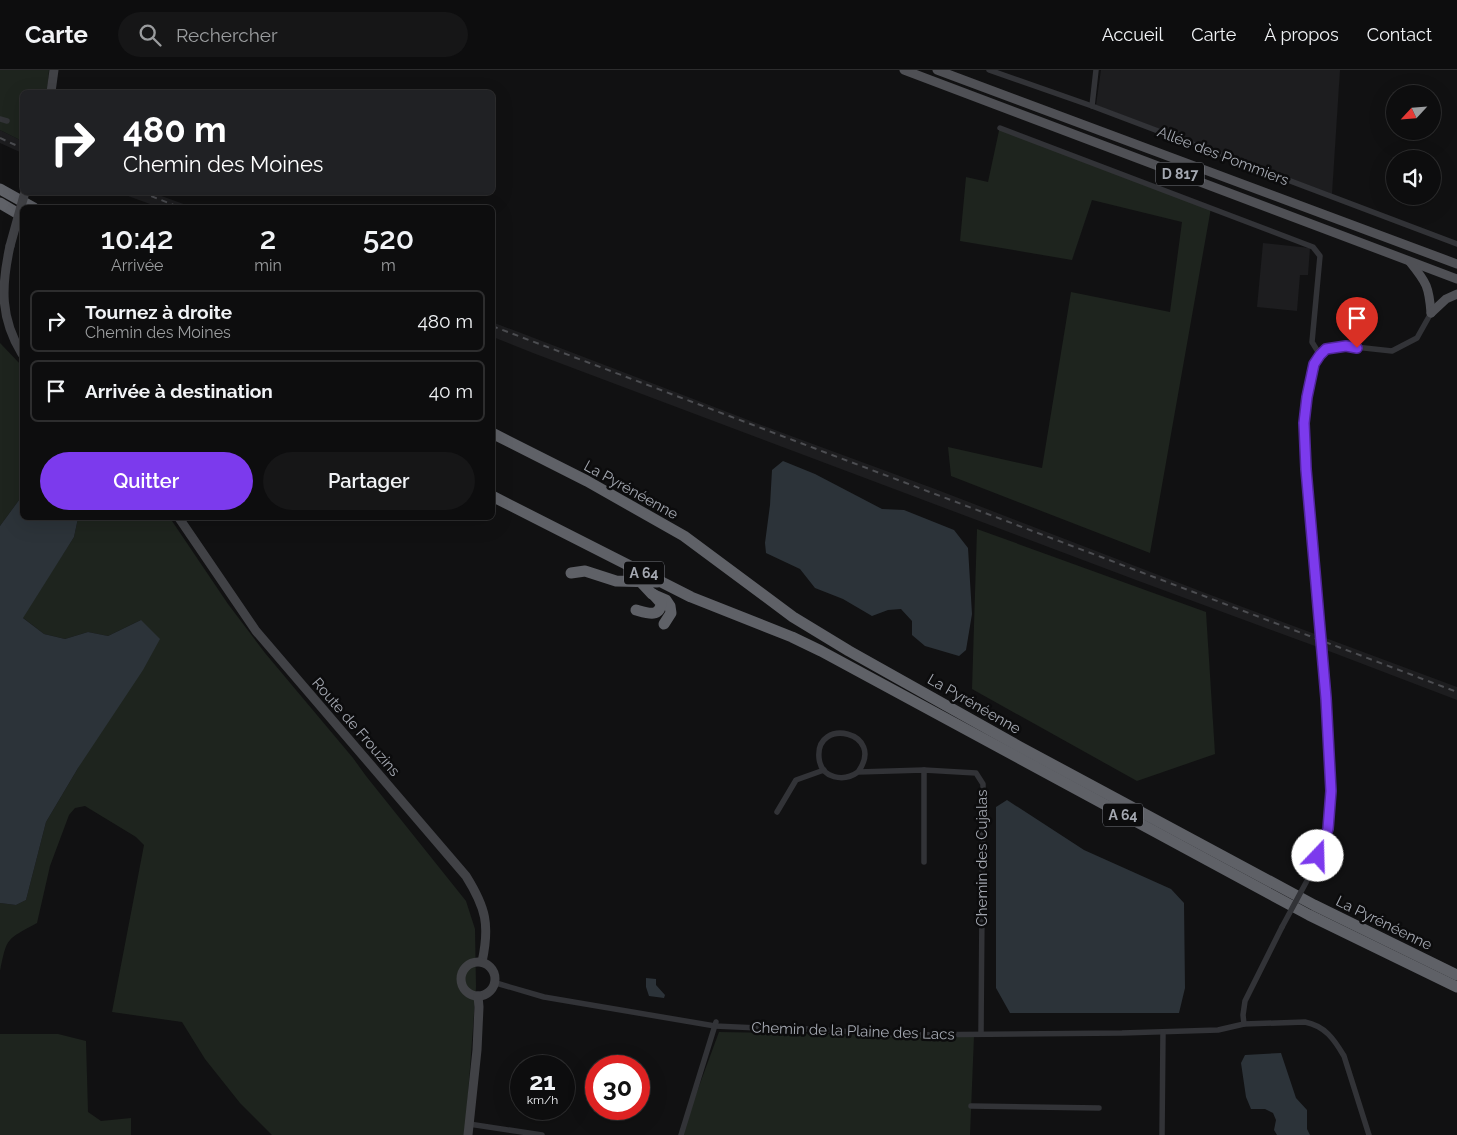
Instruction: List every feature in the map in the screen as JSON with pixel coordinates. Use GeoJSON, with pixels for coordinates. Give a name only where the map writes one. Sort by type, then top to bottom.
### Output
{"type":"FeatureCollection","features":[{"type":"Feature","properties":{"kind":"highway"},"geometry":{"type":"LineString","coordinates":[[0,189],[29,205]]}},
{"type":"Feature","properties":{"kind":"highway"},"geometry":{"type":"LineString","coordinates":[[0,204],[20,215]]}},
{"type":"Feature","properties":{"kind":"highway","name":"La Pyrénéenne"},"geometry":{"type":"LineString","coordinates":[[495,435],[587,481],[684,536],[793,617],[849,651],[1020,747],[1314,905],[1457,975]]}},
{"type":"Feature","properties":{"kind":"highway","name":"La Pyrénéenne"},"geometry":{"type":"LineString","coordinates":[[495,498],[691,597],[792,637],[821,651],[1309,915],[1457,987]]}},
{"type":"Feature","properties":{"kind":"highway"},"geometry":{"type":"LineString","coordinates":[[618,560],[661,603],[657,612],[649,614],[636,610]]}},
{"type":"Feature","properties":{"kind":"highway"},"geometry":{"type":"LineString","coordinates":[[571,573],[585,571],[666,600],[670,606],[671,613],[664,624]]}},
{"type":"Feature","properties":{"kind":"highway"},"geometry":{"type":"LineString","coordinates":[[616,581],[662,582]]}},
{"type":"Feature","properties":{"kind":"main road"},"geometry":{"type":"LineString","coordinates":[[51,90],[54,70]]}},
{"type":"Feature","properties":{"kind":"main road","name":"D 817"},"geometry":{"type":"LineString","coordinates":[[904,70],[1457,279]]}},
{"type":"Feature","properties":{"kind":"main road","name":"D 817"},"geometry":{"type":"LineString","coordinates":[[936,70],[1457,264]]}},
{"type":"Feature","properties":{"kind":"main road"},"geometry":{"type":"LineString","coordinates":[[20,207],[2,287],[3,319],[20,351]]}},
{"type":"Feature","properties":{"kind":"main road"},"geometry":{"type":"LineString","coordinates":[[1408,260],[1424,280],[1430,292],[1431,313]]}},
{"type":"Feature","properties":{"kind":"main road"},"geometry":{"type":"LineString","coordinates":[[1431,313],[1446,300],[1457,294]]}},
{"type":"Feature","properties":{"kind":"main road","name":"Route de Frouzins"},"geometry":{"type":"LineString","coordinates":[[179,520],[256,631],[466,876],[481,904],[485,918],[487,933],[482,962]]}},
{"type":"Feature","properties":{"kind":"main road"},"geometry":{"type":"LineString","coordinates":[[476,961],[482,962],[492,967],[496,983],[489,992],[478,996],[464,988],[461,977],[466,966],[476,961]]}},
{"type":"Feature","properties":{"kind":"main road"},"geometry":{"type":"LineString","coordinates":[[468,1135],[477,1050],[478,996]]}},
{"type":"Feature","properties":{"kind":"street","name":"Allée des Pommiers"},"geometry":{"type":"LineString","coordinates":[[989,70],[1092,106],[1457,244]]}},
{"type":"Feature","properties":{"kind":"street"},"geometry":{"type":"LineString","coordinates":[[1092,106],[1096,70]]}},
{"type":"Feature","properties":{"kind":"street"},"geometry":{"type":"LineString","coordinates":[[0,119],[7,122]]}},
{"type":"Feature","properties":{"kind":"street"},"geometry":{"type":"LineString","coordinates":[[1000,128],[1314,247],[1320,256],[1312,342],[1320,355]]}},
{"type":"Feature","properties":{"kind":"street"},"geometry":{"type":"LineString","coordinates":[[1244,1024],[1242,1015],[1245,1001],[1282,926],[1309,877],[1326,838],[1331,807],[1326,698],[1304,423],[1314,364],[1326,349],[1346,346],[1392,351],[1417,338],[1431,313]]}},
{"type":"Feature","properties":{"kind":"street"},"geometry":{"type":"LineString","coordinates":[[777,812],[796,780],[824,770],[819,758],[821,745],[829,736],[844,732],[852,734],[862,744],[865,752],[864,760],[858,772]]}},
{"type":"Feature","properties":{"kind":"street","name":"Chemin des Cujalas"},"geometry":{"type":"LineString","coordinates":[[824,770],[831,776],[843,778],[851,777],[858,772],[924,770],[976,773],[983,784],[981,1033]]}},
{"type":"Feature","properties":{"kind":"street"},"geometry":{"type":"LineString","coordinates":[[924,770],[924,862]]}},
{"type":"Feature","properties":{"kind":"street","name":"Chemin de la Plaine des Lacs"},"geometry":{"type":"LineString","coordinates":[[496,983],[544,997],[715,1024],[903,1035],[1163,1032],[1218,1030],[1244,1024],[1305,1022],[1326,1031],[1344,1056],[1369,1135]]}},
{"type":"Feature","properties":{"kind":"street"},"geometry":{"type":"LineString","coordinates":[[680,1135],[715,1024]]}},
{"type":"Feature","properties":{"kind":"street"},"geometry":{"type":"LineString","coordinates":[[1162,1135],[1163,1032]]}},
{"type":"Feature","properties":{"kind":"street"},"geometry":{"type":"LineString","coordinates":[[971,1106],[1099,1108]]}},
{"type":"Feature","properties":{"kind":"street"},"geometry":{"type":"LineString","coordinates":[[470,1124],[542,1135]]}},
{"type":"Feature","properties":{"kind":"shaded area"},"geometry":{"type":"Polygon","coordinates":[[[0,70],[49,70],[47,90],[20,90],[20,140],[0,130],[0,70]]]}},
{"type":"Feature","properties":{"kind":"shaded area"},"geometry":{"type":"Polygon","coordinates":[[[1101,70],[1340,70],[1332,194],[1096,105],[1101,70]]]}},
{"type":"Feature","properties":{"kind":"shaded area"},"geometry":{"type":"Polygon","coordinates":[[[1000,126],[1211,208],[1150,553],[951,476],[948,447],[1042,468],[1071,292],[1170,312],[1182,222],[1092,200],[1072,260],[960,241],[966,177],[988,182],[1000,126]]]}},
{"type":"Feature","properties":{"kind":"shaded area"},"geometry":{"type":"Polygon","coordinates":[[[0,130],[20,140],[20,152],[0,143],[0,130]]]}},
{"type":"Feature","properties":{"kind":"shaded area"},"geometry":{"type":"Polygon","coordinates":[[[125,195],[159,195],[186,205],[153,205],[125,195]]]}},
{"type":"Feature","properties":{"kind":"shaded area"},"geometry":{"type":"Polygon","coordinates":[[[1263,243],[1310,248],[1308,275],[1300,275],[1297,311],[1257,307],[1263,243]]]}},
{"type":"Feature","properties":{"kind":"shaded area"},"geometry":{"type":"Polygon","coordinates":[[[495,323],[1457,687],[1457,700],[1334,653],[495,338],[495,323]]]}},
{"type":"Feature","properties":{"kind":"shaded area"},"geometry":{"type":"Polygon","coordinates":[[[0,343],[20,364],[20,499],[0,526],[0,343]]]}},
{"type":"Feature","properties":{"kind":"shaded area"},"geometry":{"type":"Polygon","coordinates":[[[783,461],[815,474],[882,509],[904,510],[954,530],[968,548],[972,614],[966,650],[959,656],[925,646],[912,635],[912,621],[901,609],[888,610],[872,616],[843,599],[815,588],[800,569],[766,553],[765,543],[772,470],[783,461]]]}},
{"type":"Feature","properties":{"kind":"shaded area"},"geometry":{"type":"Polygon","coordinates":[[[20,499],[20,520],[78,520],[74,537],[23,618],[44,634],[65,639],[88,632],[108,636],[141,620],[160,639],[143,670],[78,768],[46,822],[26,900],[16,905],[0,903],[0,526],[20,499]]]}},
{"type":"Feature","properties":{"kind":"shaded area"},"geometry":{"type":"Polygon","coordinates":[[[78,520],[171,520],[228,604],[265,653],[353,758],[466,901],[475,929],[476,987],[465,1135],[272,1135],[240,1103],[205,1059],[182,1022],[112,1012],[144,845],[136,837],[85,806],[75,808],[69,815],[50,866],[37,923],[19,933],[10,941],[4,952],[0,971],[0,903],[16,905],[26,900],[46,822],[78,768],[141,620],[108,636],[88,632],[65,639],[44,634],[22,617],[74,537],[78,520]]]}},
{"type":"Feature","properties":{"kind":"shaded area"},"geometry":{"type":"Polygon","coordinates":[[[977,529],[1206,612],[1215,754],[1137,781],[972,689],[977,529]]]}},
{"type":"Feature","properties":{"kind":"shaded area"},"geometry":{"type":"Polygon","coordinates":[[[1007,800],[1084,850],[1171,889],[1184,903],[1185,988],[1179,1013],[1010,1013],[996,988],[996,807],[1007,800]]]}},
{"type":"Feature","properties":{"kind":"shaded area"},"geometry":{"type":"Polygon","coordinates":[[[646,978],[656,979],[656,985],[665,995],[664,998],[649,996],[646,978]]]}},
{"type":"Feature","properties":{"kind":"shaded area"},"geometry":{"type":"Polygon","coordinates":[[[719,1032],[974,1036],[970,1135],[681,1135],[719,1032]]]}},
{"type":"Feature","properties":{"kind":"shaded area"},"geometry":{"type":"Polygon","coordinates":[[[0,1034],[58,1034],[86,1041],[88,1112],[101,1121],[131,1118],[131,1135],[0,1135],[0,1034]]]}},
{"type":"Feature","properties":{"kind":"shaded area"},"geometry":{"type":"Polygon","coordinates":[[[1281,1053],[1296,1098],[1307,1110],[1307,1129],[1310,1135],[1277,1135],[1274,1130],[1276,1120],[1273,1113],[1265,1109],[1251,1109],[1246,1097],[1241,1063],[1245,1055],[1281,1053]]]}},
{"type":"Feature","properties":{"kind":"railway"},"geometry":{"type":"LineString","coordinates":[[0,138],[20,147]]}},
{"type":"Feature","properties":{"kind":"railway"},"geometry":{"type":"LineString","coordinates":[[148,195],[174,205]]}},
{"type":"Feature","properties":{"kind":"railway"},"geometry":{"type":"LineString","coordinates":[[495,327],[1457,692]]}},
{"type":"Feature","properties":{"kind":"route"},"geometry":{"type":"LineString","coordinates":[[1318,856],[1326,838],[1331,807],[1330,753],[1306,469],[1304,423],[1314,364],[1320,355],[1326,349],[1346,346],[1357,348]]}}]}
